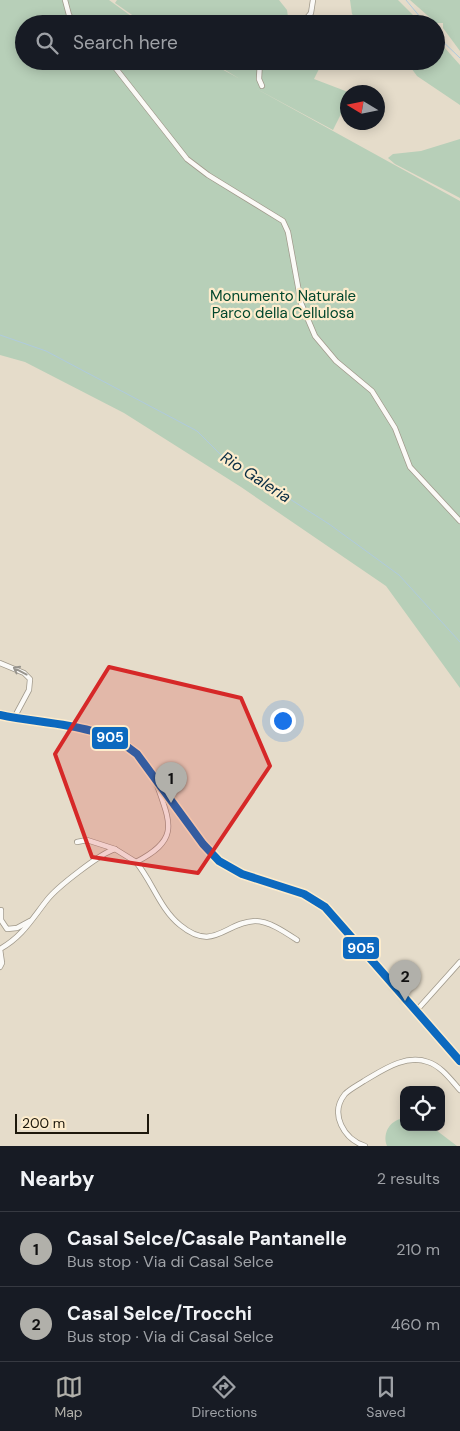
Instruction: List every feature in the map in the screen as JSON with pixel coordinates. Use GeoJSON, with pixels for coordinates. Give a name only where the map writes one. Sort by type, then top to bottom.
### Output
{"type":"FeatureCollection","features":[{"type":"Feature","properties":{"kind":"main road"},"geometry":{"type":"LineString","coordinates":[[0,715],[113,736],[131,748],[154,776],[203,844],[219,861],[237,872],[304,894],[322,904],[460,1061]]}},
{"type":"Feature","properties":{"kind":"street"},"geometry":{"type":"LineString","coordinates":[[65,0],[69,15]]}},
{"type":"Feature","properties":{"kind":"street"},"geometry":{"type":"LineString","coordinates":[[309,15],[313,0]]}},
{"type":"Feature","properties":{"kind":"street"},"geometry":{"type":"LineString","coordinates":[[117,70],[192,164],[284,221],[290,237],[301,303],[315,336],[336,361],[372,391],[395,428],[410,467],[460,521]]}},
{"type":"Feature","properties":{"kind":"street"},"geometry":{"type":"LineString","coordinates":[[260,70],[259,79],[262,86]]}},
{"type":"Feature","properties":{"kind":"street"},"geometry":{"type":"LineString","coordinates":[[0,663],[24,673],[30,679],[29,690],[14,718]]}},
{"type":"Feature","properties":{"kind":"street"},"geometry":{"type":"LineString","coordinates":[[136,862],[157,850],[168,834],[168,819],[154,776]]}},
{"type":"Feature","properties":{"kind":"street"},"geometry":{"type":"LineString","coordinates":[[76,842],[87,840],[116,850],[136,862],[172,917],[193,933],[215,936],[248,922],[257,921],[277,928],[297,940]]}},
{"type":"Feature","properties":{"kind":"street"},"geometry":{"type":"LineString","coordinates":[[0,967],[2,963],[0,949],[17,938],[34,920],[51,896],[103,854],[116,850]]}},
{"type":"Feature","properties":{"kind":"street"},"geometry":{"type":"LineString","coordinates":[[1,910],[1,920],[7,929],[17,928],[34,920]]}},
{"type":"Feature","properties":{"kind":"street"},"geometry":{"type":"LineString","coordinates":[[417,1010],[460,962]]}},
{"type":"Feature","properties":{"kind":"street"},"geometry":{"type":"LineString","coordinates":[[365,1146],[353,1140],[343,1129],[339,1116],[341,1103],[348,1091],[386,1068],[405,1061],[427,1062],[440,1070],[460,1090]]}},
{"type":"Feature","properties":{"kind":"highlighted area"},"geometry":{"type":"Polygon","coordinates":[[[109,667],[241,698],[270,766],[198,873],[92,857],[55,754],[109,667]]]}},
{"type":"Feature","properties":{"kind":"green space","name":"Monumento Naturale Parco della Cellulosa"},"geometry":{"type":"Polygon","coordinates":[[[0,0],[109,0],[130,15],[15,15],[15,70],[224,70],[240,79],[225,70],[318,70],[314,79],[340,89],[340,116],[333,130],[244,82],[460,201],[460,688],[386,586],[241,487],[124,413],[25,362],[0,355],[0,0]]]}},
{"type":"Feature","properties":{"kind":"green space"},"geometry":{"type":"Polygon","coordinates":[[[117,0],[279,0],[287,10],[288,15],[132,15],[115,3],[117,0]]]}},
{"type":"Feature","properties":{"kind":"green space"},"geometry":{"type":"Polygon","coordinates":[[[350,0],[398,0],[413,15],[353,15],[350,0]]]}},
{"type":"Feature","properties":{"kind":"green space"},"geometry":{"type":"Polygon","coordinates":[[[410,0],[460,0],[460,51],[445,31],[445,15],[427,15],[410,0]]]}},
{"type":"Feature","properties":{"kind":"green space"},"geometry":{"type":"Polygon","coordinates":[[[445,48],[460,65],[460,105],[417,76],[413,70],[445,70],[445,48]]]}},
{"type":"Feature","properties":{"kind":"green space"},"geometry":{"type":"Polygon","coordinates":[[[460,139],[460,198],[395,164],[388,158],[393,154],[421,151],[460,139]]]}},
{"type":"Feature","properties":{"kind":"green space"},"geometry":{"type":"Polygon","coordinates":[[[399,1119],[400,1131],[437,1131],[457,1146],[387,1146],[386,1132],[391,1124],[399,1119]]]}},
{"type":"Feature","properties":{"kind":"waterway"},"geometry":{"type":"LineString","coordinates":[[406,0],[418,15]]}},
{"type":"Feature","properties":{"kind":"waterway"},"geometry":{"type":"LineString","coordinates":[[445,44],[460,58]]}},
{"type":"Feature","properties":{"kind":"waterway","name":"Rio Galeria"},"geometry":{"type":"LineString","coordinates":[[0,335],[46,351],[197,431],[221,455],[329,524],[399,575],[460,642]]}},
{"type":"Feature","properties":{"kind":"transit line","name":"905"},"geometry":{"type":"LineString","coordinates":[[0,715],[89,730],[106,736],[137,754],[203,844],[219,861],[242,874],[304,894],[325,907],[460,1061]]}},
{"type":"Feature","properties":{"kind":"place","name":"Casal Selce/Casale Pantanelle"},"geometry":{"type":"Point","coordinates":[171,803]}},
{"type":"Feature","properties":{"kind":"place","name":"Casal Selce/Trocchi"},"geometry":{"type":"Point","coordinates":[405,1001]}}]}
